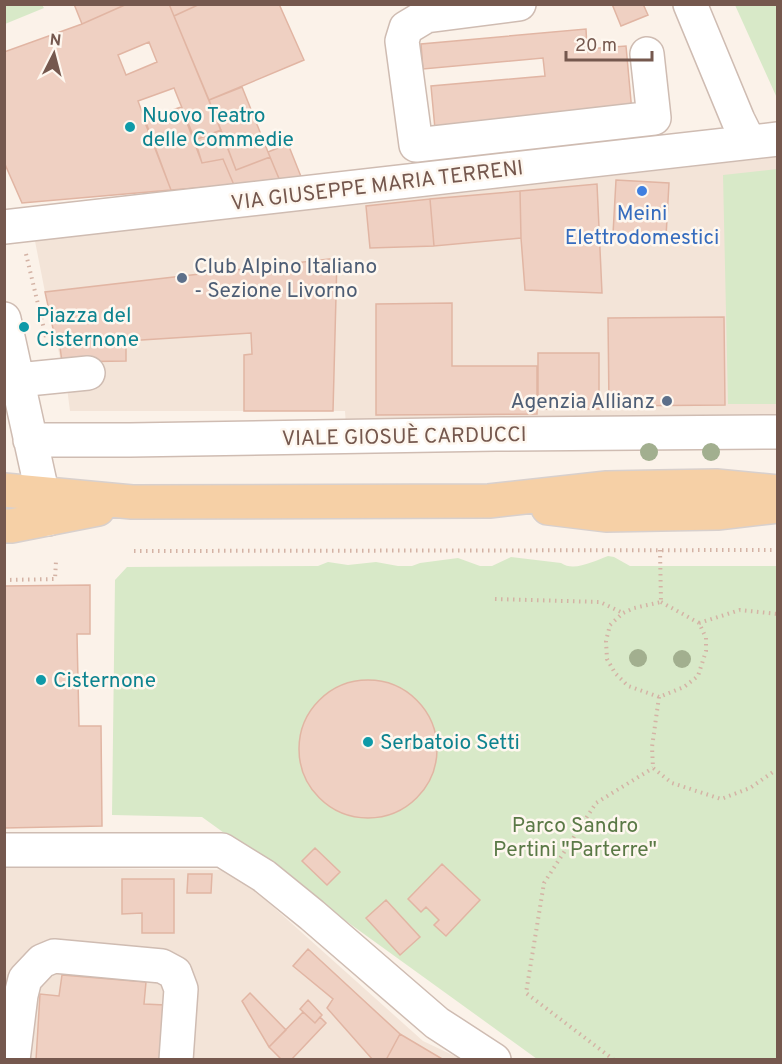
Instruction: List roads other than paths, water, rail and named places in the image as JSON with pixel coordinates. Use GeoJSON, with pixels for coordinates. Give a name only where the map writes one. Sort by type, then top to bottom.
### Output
{"type":"FeatureCollection","features":[{"type":"Feature","properties":{"kind":"main road"},"geometry":{"type":"LineString","coordinates":[[4,526],[45,506],[132,502],[489,501],[607,488],[716,486],[777,492]]}},
{"type":"Feature","properties":{"kind":"main road"},"geometry":{"type":"LineString","coordinates":[[4,490],[45,506]]}},
{"type":"Feature","properties":{"kind":"main road"},"geometry":{"type":"LineString","coordinates":[[489,501],[606,514],[717,513],[777,506]]}},
{"type":"Feature","properties":{"kind":"street"},"geometry":{"type":"LineString","coordinates":[[519,4],[426,16],[406,28],[402,41],[416,145],[654,118],[647,54]]}},
{"type":"Feature","properties":{"kind":"street","name":"VIA GIUSEPPE MARIA TERRENI"},"geometry":{"type":"LineString","coordinates":[[690,4],[738,120],[763,141]]}},
{"type":"Feature","properties":{"kind":"street"},"geometry":{"type":"LineString","coordinates":[[614,122],[619,157]]}},
{"type":"Feature","properties":{"kind":"street","name":"VIA GIUSEPPE MARIA TERRENI"},"geometry":{"type":"LineString","coordinates":[[12,226],[763,141]]}},
{"type":"Feature","properties":{"kind":"street"},"geometry":{"type":"LineString","coordinates":[[4,319],[45,506]]}},
{"type":"Feature","properties":{"kind":"street"},"geometry":{"type":"LineString","coordinates":[[18,380],[88,373]]}},
{"type":"Feature","properties":{"kind":"street","name":"VIALE GIOSUÈ CARDUCCI"},"geometry":{"type":"LineString","coordinates":[[30,440],[496,434],[777,424]]}},
{"type":"Feature","properties":{"kind":"street"},"geometry":{"type":"LineString","coordinates":[[4,850],[222,850],[264,876],[437,1023],[494,1059]]}},
{"type":"Feature","properties":{"kind":"street"},"geometry":{"type":"LineString","coordinates":[[13,1059],[25,979],[42,961],[54,956],[162,966],[175,973],[181,989],[176,1059]]}},
{"type":"Feature","properties":{"kind":"place","name":"Nuovo Teatro delle Commedie"},"geometry":{"type":"Point","coordinates":[130,127]}},
{"type":"Feature","properties":{"kind":"place","name":"Meini Elettrodomestici"},"geometry":{"type":"Point","coordinates":[642,191]}},
{"type":"Feature","properties":{"kind":"place","name":"Club Alpino Italiano - Sezione Livorno"},"geometry":{"type":"Point","coordinates":[182,278]}},
{"type":"Feature","properties":{"kind":"place","name":"Piazza del Cisternone"},"geometry":{"type":"Point","coordinates":[24,327]}},
{"type":"Feature","properties":{"kind":"place","name":"Agenzia Allianz"},"geometry":{"type":"Point","coordinates":[667,401]}},
{"type":"Feature","properties":{"kind":"place","name":"Cisternone"},"geometry":{"type":"Point","coordinates":[41,680]}},
{"type":"Feature","properties":{"kind":"place","name":"Serbatoio Setti"},"geometry":{"type":"Point","coordinates":[368,742]}},
{"type":"Feature","properties":{"kind":"park label","name":"Parco Sandro Pertini \"Parterre\""},"geometry":{"type":"Point","coordinates":[575,837]}}]}
